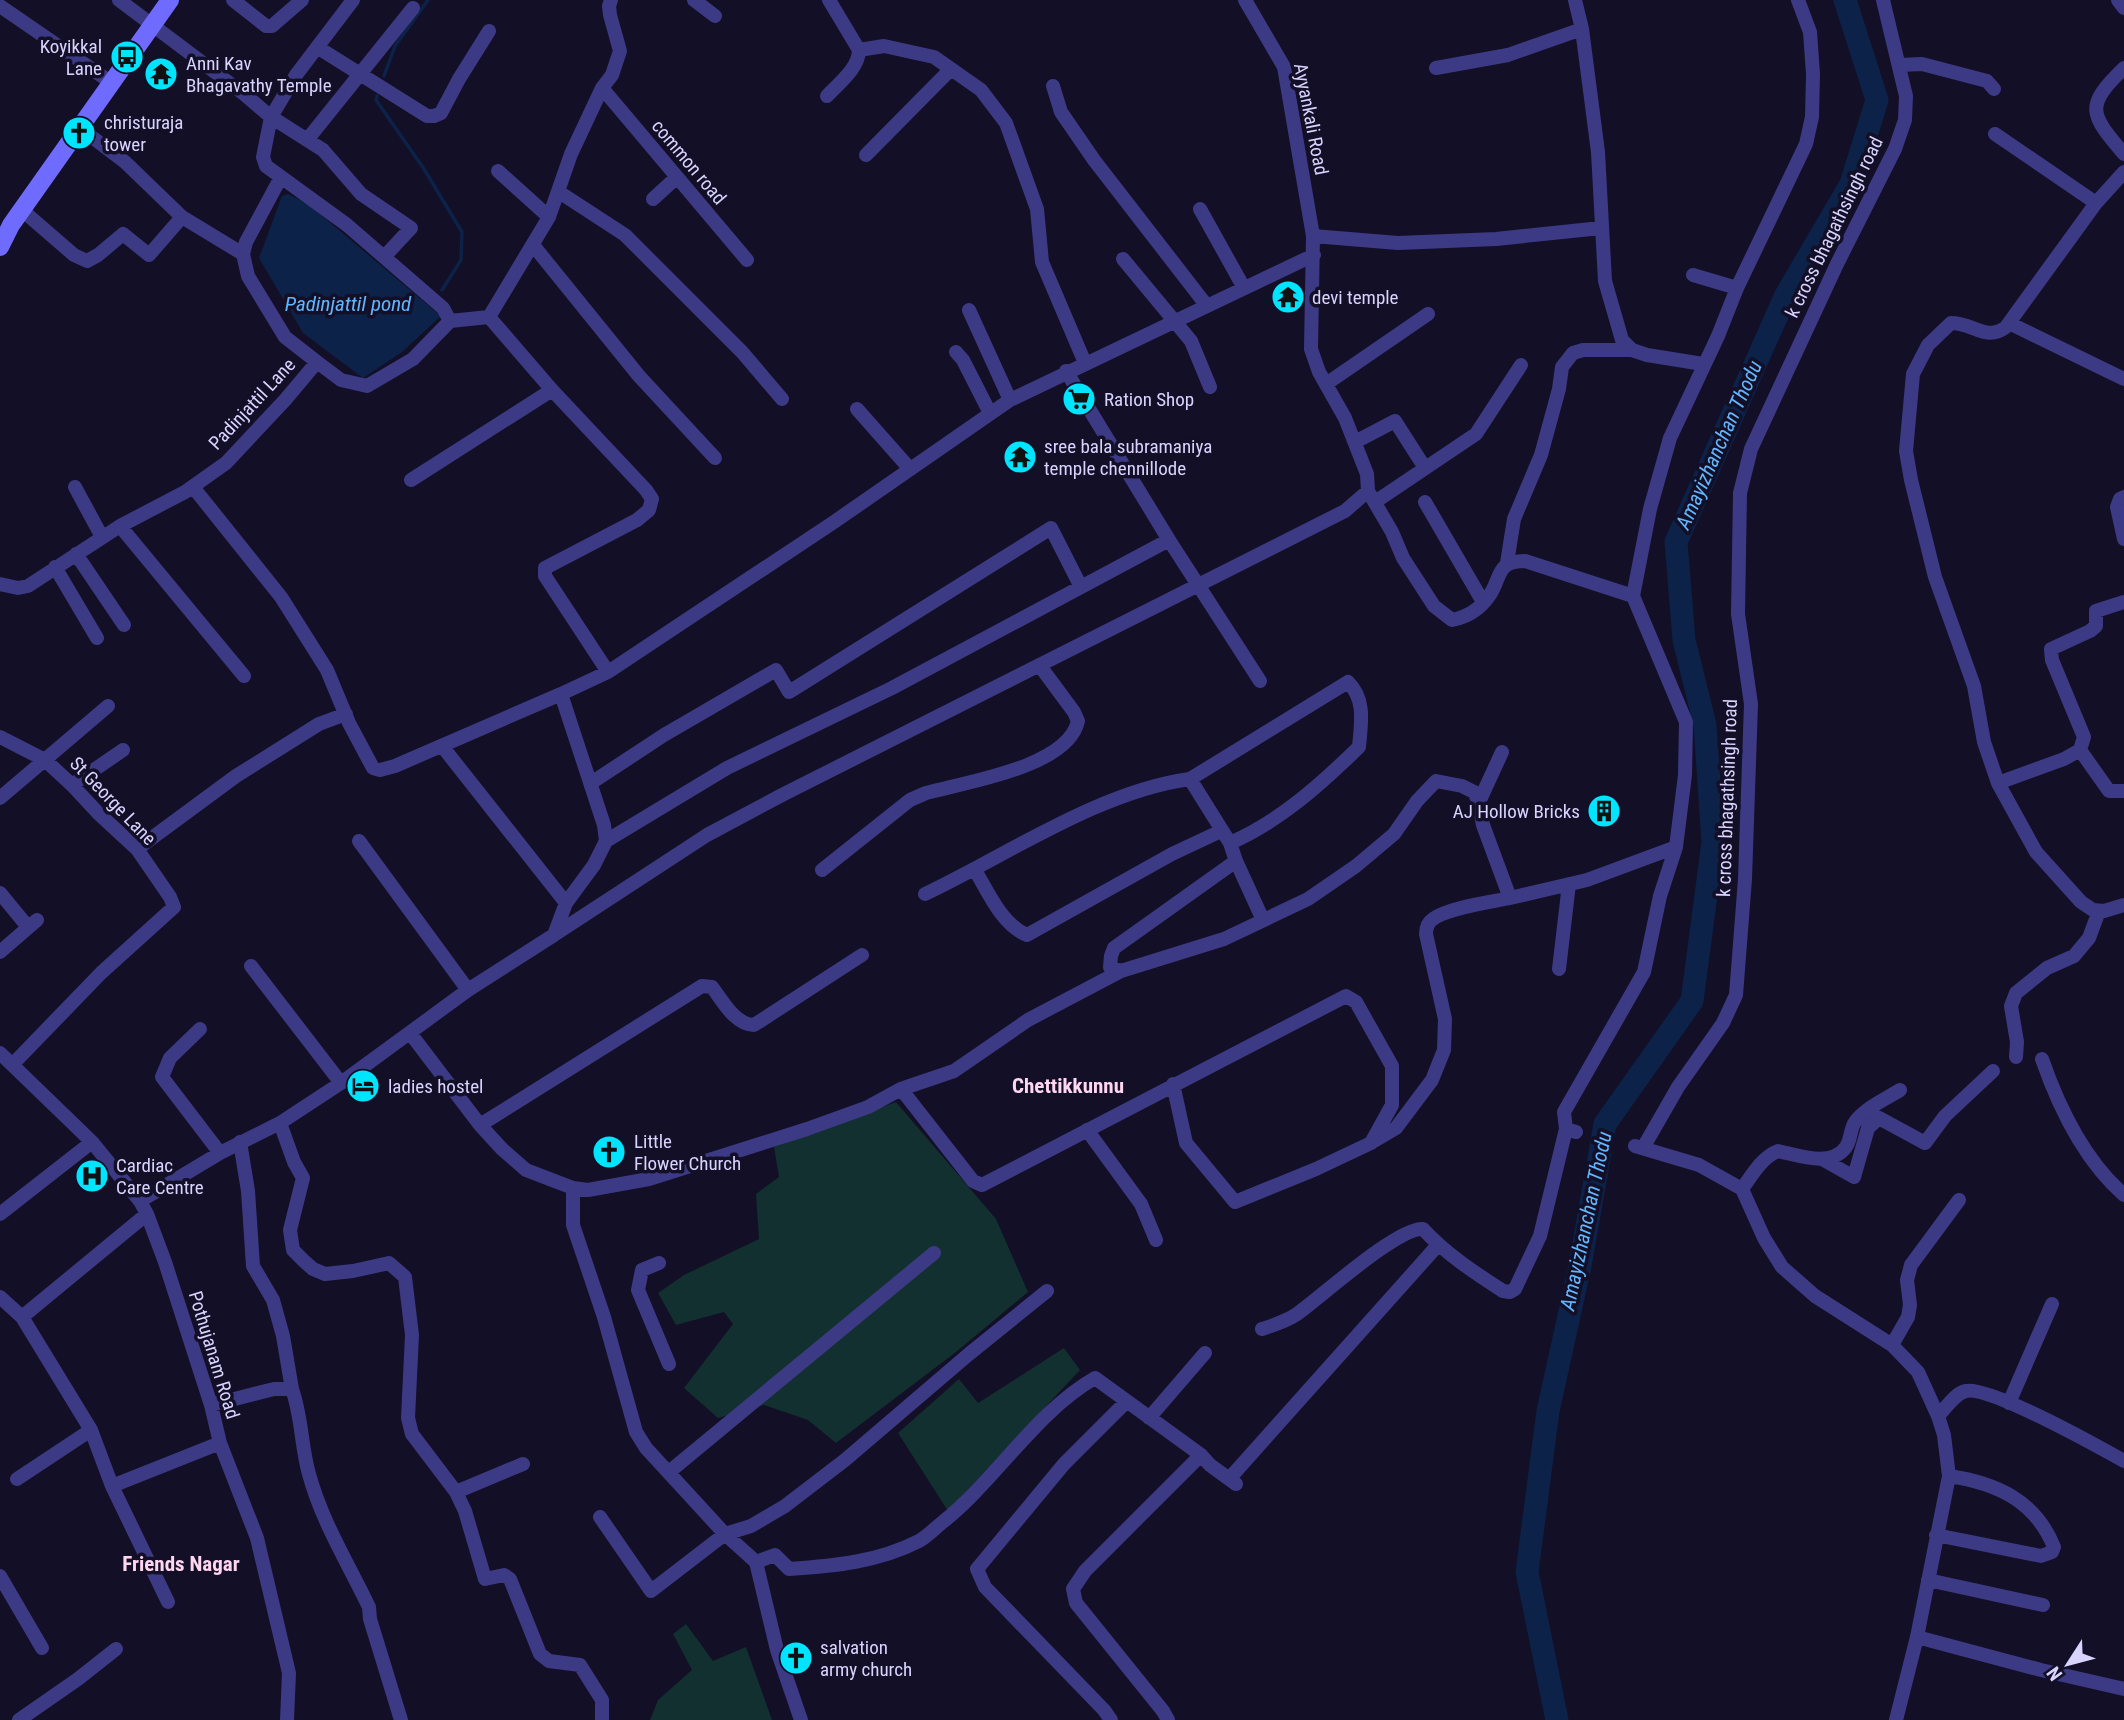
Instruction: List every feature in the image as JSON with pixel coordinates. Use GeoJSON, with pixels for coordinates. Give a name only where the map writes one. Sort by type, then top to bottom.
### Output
{"type":"FeatureCollection","features":[{"type":"Feature","properties":{"kind":"main road"},"geometry":{"type":"LineString","coordinates":[[0,247],[22,210],[170,0]]}},
{"type":"Feature","properties":{"kind":"street"},"geometry":{"type":"LineString","coordinates":[[119,0],[271,117],[323,150],[361,194],[411,228],[384,257]]}},
{"type":"Feature","properties":{"kind":"street"},"geometry":{"type":"LineString","coordinates":[[233,0],[266,26],[272,26],[302,0]]}},
{"type":"Feature","properties":{"kind":"street"},"geometry":{"type":"LineString","coordinates":[[353,0],[317,47],[271,117],[263,157],[266,166],[347,225],[443,308],[450,321],[489,317]]}},
{"type":"Feature","properties":{"kind":"street"},"geometry":{"type":"LineString","coordinates":[[489,317],[549,217],[571,154],[602,88],[612,75],[620,51],[610,15],[611,0]]}},
{"type":"Feature","properties":{"kind":"street"},"geometry":{"type":"LineString","coordinates":[[694,0],[715,16]]}},
{"type":"Feature","properties":{"kind":"street"},"geometry":{"type":"LineString","coordinates":[[827,96],[859,58],[859,50],[830,0]]}},
{"type":"Feature","properties":{"kind":"street","name":"Ayyankali Road"},"geometry":{"type":"LineString","coordinates":[[1245,0],[1284,67],[1313,236],[1311,349],[1318,372],[1345,418],[1367,474],[1372,496],[1403,558],[1434,606],[1452,620],[1465,617],[1483,602]]}},
{"type":"Feature","properties":{"kind":"street"},"geometry":{"type":"LineString","coordinates":[[1576,0],[1598,152],[1605,281],[1622,340],[1632,350]]}},
{"type":"Feature","properties":{"kind":"street"},"geometry":{"type":"LineString","coordinates":[[1262,1329],[1294,1316],[1415,1228],[1423,1229],[1438,1245],[1503,1291],[1510,1292],[1515,1289],[1540,1236],[1571,1130],[1563,1121],[1564,1112],[1644,972],[1660,896],[1676,848],[1685,775],[1686,722],[1633,596],[1650,509],[1670,439],[1718,336],[1737,288],[1806,144],[1812,117],[1813,74],[1810,32],[1798,0]]}},
{"type":"Feature","properties":{"kind":"street","name":"k cross bhagathsingh road"},"geometry":{"type":"LineString","coordinates":[[1742,1189],[1699,1165],[1639,1147],[1723,1023],[1736,995],[1745,879],[1751,704],[1738,614],[1740,493],[1751,449],[1837,264],[1895,149],[1905,120],[1906,96],[1883,0]]}},
{"type":"Feature","properties":{"kind":"street"},"geometry":{"type":"LineString","coordinates":[[2118,0],[2124,8]]}},
{"type":"Feature","properties":{"kind":"street"},"geometry":{"type":"LineString","coordinates":[[0,6],[112,83]]}},
{"type":"Feature","properties":{"kind":"street"},"geometry":{"type":"LineString","coordinates":[[307,140],[412,8]]}},
{"type":"Feature","properties":{"kind":"street"},"geometry":{"type":"LineString","coordinates":[[1436,68],[1508,55],[1582,29]]}},
{"type":"Feature","properties":{"kind":"street"},"geometry":{"type":"LineString","coordinates":[[317,47],[427,116],[434,116],[441,113],[489,31]]}},
{"type":"Feature","properties":{"kind":"street"},"geometry":{"type":"LineString","coordinates":[[859,50],[884,46],[934,57],[981,90],[1006,123],[1037,209],[1042,262],[1085,363]]}},
{"type":"Feature","properties":{"kind":"street"},"geometry":{"type":"LineString","coordinates":[[1899,65],[1922,64],[1987,81],[1994,89]]}},
{"type":"Feature","properties":{"kind":"street"},"geometry":{"type":"LineString","coordinates":[[2124,68],[2098,96],[2095,105],[2096,115],[2124,154]]}},
{"type":"Feature","properties":{"kind":"street"},"geometry":{"type":"LineString","coordinates":[[866,155],[951,69]]}},
{"type":"Feature","properties":{"kind":"street"},"geometry":{"type":"LineString","coordinates":[[1053,86],[1061,111],[1094,160],[1207,306]]}},
{"type":"Feature","properties":{"kind":"street","name":"common road"},"geometry":{"type":"LineString","coordinates":[[602,88],[747,260]]}},
{"type":"Feature","properties":{"kind":"street"},"geometry":{"type":"LineString","coordinates":[[80,128],[125,162],[182,217],[243,254]]}},
{"type":"Feature","properties":{"kind":"street"},"geometry":{"type":"LineString","coordinates":[[1996,134],[2096,203]]}},
{"type":"Feature","properties":{"kind":"street"},"geometry":{"type":"LineString","coordinates":[[498,171],[549,217]]}},
{"type":"Feature","properties":{"kind":"street"},"geometry":{"type":"LineString","coordinates":[[2124,172],[2096,203],[2009,323],[1997,334],[1987,334],[1964,323],[1951,323],[1928,345],[1913,374],[1906,451],[1935,577],[1974,686],[1984,742],[1998,783],[2036,852],[2081,902],[2092,910],[2099,911],[2124,905]]}},
{"type":"Feature","properties":{"kind":"street"},"geometry":{"type":"LineString","coordinates":[[281,177],[246,242],[243,254],[248,276],[285,337],[317,362]]}},
{"type":"Feature","properties":{"kind":"street"},"geometry":{"type":"LineString","coordinates":[[653,199],[677,177]]}},
{"type":"Feature","properties":{"kind":"street"},"geometry":{"type":"LineString","coordinates":[[559,192],[625,236],[742,352],[782,399]]}},
{"type":"Feature","properties":{"kind":"street"},"geometry":{"type":"LineString","coordinates":[[1200,209],[1244,288]]}},
{"type":"Feature","properties":{"kind":"street"},"geometry":{"type":"LineString","coordinates":[[22,210],[74,255],[87,261],[123,234],[149,255],[182,217]]}},
{"type":"Feature","properties":{"kind":"street"},"geometry":{"type":"LineString","coordinates":[[1313,236],[1398,243],[1496,239],[1601,228]]}},
{"type":"Feature","properties":{"kind":"street"},"geometry":{"type":"LineString","coordinates":[[533,245],[639,376],[715,458]]}},
{"type":"Feature","properties":{"kind":"street"},"geometry":{"type":"LineString","coordinates":[[193,487],[281,597],[327,670],[367,759],[373,768],[380,770],[442,746],[608,672],[1010,400],[1314,255]]}},
{"type":"Feature","properties":{"kind":"street"},"geometry":{"type":"LineString","coordinates":[[1123,259],[1191,341],[1210,387]]}},
{"type":"Feature","properties":{"kind":"street"},"geometry":{"type":"LineString","coordinates":[[1693,275],[1737,288]]}},
{"type":"Feature","properties":{"kind":"street"},"geometry":{"type":"LineString","coordinates":[[969,310],[1010,400]]}},
{"type":"Feature","properties":{"kind":"street"},"geometry":{"type":"LineString","coordinates":[[1326,384],[1428,314]]}},
{"type":"Feature","properties":{"kind":"street"},"geometry":{"type":"LineString","coordinates":[[489,317],[652,499],[649,510],[637,520],[545,568],[545,576],[608,672]]}},
{"type":"Feature","properties":{"kind":"street","name":"Padinjattil Lane"},"geometry":{"type":"LineString","coordinates":[[0,583],[18,588],[28,586],[120,526],[193,487],[226,463],[317,362],[341,380],[367,386],[413,359],[450,321]]}},
{"type":"Feature","properties":{"kind":"street"},"geometry":{"type":"LineString","coordinates":[[2009,323],[2124,379]]}},
{"type":"Feature","properties":{"kind":"street"},"geometry":{"type":"LineString","coordinates":[[1425,502],[1483,602],[1507,563],[1514,520],[1541,455],[1562,367],[1573,353],[1583,350],[1632,350],[1703,365]]}},
{"type":"Feature","properties":{"kind":"street"},"geometry":{"type":"LineString","coordinates":[[956,352],[963,360],[990,413]]}},
{"type":"Feature","properties":{"kind":"street"},"geometry":{"type":"LineString","coordinates":[[22,1317],[144,1208],[220,1153],[280,1123],[341,1083],[468,990],[707,835],[1425,468],[1476,434],[1521,365]]}},
{"type":"Feature","properties":{"kind":"street"},"geometry":{"type":"LineString","coordinates":[[1066,371],[1169,540],[1261,681]]}},
{"type":"Feature","properties":{"kind":"street"},"geometry":{"type":"LineString","coordinates":[[411,480],[552,390]]}},
{"type":"Feature","properties":{"kind":"street"},"geometry":{"type":"LineString","coordinates":[[857,409],[910,469]]}},
{"type":"Feature","properties":{"kind":"street"},"geometry":{"type":"LineString","coordinates":[[1354,442],[1395,421],[1425,468]]}},
{"type":"Feature","properties":{"kind":"street"},"geometry":{"type":"LineString","coordinates":[[75,487],[102,537]]}},
{"type":"Feature","properties":{"kind":"street"},"geometry":{"type":"LineString","coordinates":[[2124,497],[2120,499],[2117,507],[2124,540]]}},
{"type":"Feature","properties":{"kind":"street"},"geometry":{"type":"LineString","coordinates":[[120,526],[244,676]]}},
{"type":"Feature","properties":{"kind":"street"},"geometry":{"type":"LineString","coordinates":[[591,783],[664,735],[776,670],[789,692],[1051,528],[1081,587]]}},
{"type":"Feature","properties":{"kind":"street"},"geometry":{"type":"LineString","coordinates":[[554,935],[566,903],[594,865],[606,841],[727,768],[892,688],[1169,540]]}},
{"type":"Feature","properties":{"kind":"street"},"geometry":{"type":"LineString","coordinates":[[76,554],[124,625]]}},
{"type":"Feature","properties":{"kind":"street"},"geometry":{"type":"LineString","coordinates":[[1507,563],[1525,561],[1633,596]]}},
{"type":"Feature","properties":{"kind":"street"},"geometry":{"type":"LineString","coordinates":[[55,568],[97,639]]}},
{"type":"Feature","properties":{"kind":"street"},"geometry":{"type":"LineString","coordinates":[[1998,783],[2064,759],[2080,750],[2084,737],[2052,660],[2051,649],[2096,626],[2096,611],[2124,602]]}},
{"type":"Feature","properties":{"kind":"street"},"geometry":{"type":"LineString","coordinates":[[822,870],[910,800],[1037,761],[1057,749],[1072,735],[1078,721],[1074,712],[1040,666]]}},
{"type":"Feature","properties":{"kind":"street"},"geometry":{"type":"LineString","coordinates":[[925,894],[1080,814],[1151,786],[1190,779],[1348,682],[1359,692],[1359,747],[1285,813],[1256,832],[1226,837],[1172,854],[1027,935],[1019,932],[1006,919],[975,870]]}},
{"type":"Feature","properties":{"kind":"street"},"geometry":{"type":"LineString","coordinates":[[561,694],[604,825],[606,841]]}},
{"type":"Feature","properties":{"kind":"street"},"geometry":{"type":"LineString","coordinates":[[0,798],[108,706]]}},
{"type":"Feature","properties":{"kind":"street"},"geometry":{"type":"LineString","coordinates":[[137,849],[236,776],[319,724],[346,714]]}},
{"type":"Feature","properties":{"kind":"street","name":"St George Lane"},"geometry":{"type":"LineString","coordinates":[[0,737],[45,760],[72,785],[137,849],[174,907],[101,973],[13,1064]]}},
{"type":"Feature","properties":{"kind":"street"},"geometry":{"type":"LineString","coordinates":[[442,746],[566,903]]}},
{"type":"Feature","properties":{"kind":"street"},"geometry":{"type":"LineString","coordinates":[[72,785],[123,750]]}},
{"type":"Feature","properties":{"kind":"street"},"geometry":{"type":"LineString","coordinates":[[2080,750],[2109,791],[2124,791]]}},
{"type":"Feature","properties":{"kind":"street"},"geometry":{"type":"LineString","coordinates":[[1479,802],[1502,752]]}},
{"type":"Feature","properties":{"kind":"street"},"geometry":{"type":"LineString","coordinates":[[1190,779],[1226,837],[1263,920]]}},
{"type":"Feature","properties":{"kind":"street"},"geometry":{"type":"LineString","coordinates":[[410,1032],[480,1125],[502,1149],[526,1170],[573,1188],[588,1190],[649,1179],[807,1129],[868,1107],[901,1089],[954,1071],[1028,1020],[1121,971],[1224,939],[1308,899],[1356,866],[1394,834],[1416,801],[1436,781],[1462,786],[1474,792],[1510,898]]}},
{"type":"Feature","properties":{"kind":"street"},"geometry":{"type":"LineString","coordinates":[[359,841],[468,990]]}},
{"type":"Feature","properties":{"kind":"street"},"geometry":{"type":"LineString","coordinates":[[1173,1084],[1186,1143],[1235,1202],[1316,1169],[1396,1128],[1432,1080],[1444,1050],[1445,1019],[1426,934],[1430,921],[1443,914],[1624,868],[1676,848]]}},
{"type":"Feature","properties":{"kind":"street"},"geometry":{"type":"LineString","coordinates":[[1121,971],[1110,967],[1114,948],[1236,861]]}},
{"type":"Feature","properties":{"kind":"street"},"geometry":{"type":"LineString","coordinates":[[1559,969],[1569,884]]}},
{"type":"Feature","properties":{"kind":"street"},"geometry":{"type":"LineString","coordinates":[[0,893],[32,923],[0,952]]}},
{"type":"Feature","properties":{"kind":"street"},"geometry":{"type":"LineString","coordinates":[[2016,1056],[2017,1042],[2011,1006],[2016,993],[2047,968],[2074,956],[2089,938],[2099,911]]}},
{"type":"Feature","properties":{"kind":"street"},"geometry":{"type":"LineString","coordinates":[[480,1125],[702,986],[712,987],[739,1020],[746,1025],[754,1025],[862,955]]}},
{"type":"Feature","properties":{"kind":"street"},"geometry":{"type":"LineString","coordinates":[[251,966],[341,1083]]}},
{"type":"Feature","properties":{"kind":"street"},"geometry":{"type":"LineString","coordinates":[[901,1089],[973,1181],[982,1185],[1346,996],[1356,1002],[1392,1066],[1392,1105],[1371,1143]]}},
{"type":"Feature","properties":{"kind":"street"},"geometry":{"type":"LineString","coordinates":[[200,1029],[170,1058],[162,1077],[220,1153]]}},
{"type":"Feature","properties":{"kind":"street","name":"Pothujanam Road"},"geometry":{"type":"LineString","coordinates":[[0,1053],[92,1142],[144,1208],[165,1262],[211,1405],[220,1443],[257,1538],[289,1673],[287,1720]]}},
{"type":"Feature","properties":{"kind":"street"},"geometry":{"type":"LineString","coordinates":[[2042,1059],[2050,1083],[2070,1123],[2097,1167],[2124,1195]]}},
{"type":"Feature","properties":{"kind":"street"},"geometry":{"type":"LineString","coordinates":[[1896,1720],[1917,1637],[1949,1476],[1944,1435],[1919,1373],[1892,1345],[1815,1296],[1782,1267],[1764,1238],[1742,1189],[1765,1158],[1778,1151],[1822,1159],[1854,1177],[1867,1128],[1879,1118],[1926,1143],[1945,1116],[1993,1072]]}},
{"type":"Feature","properties":{"kind":"street"},"geometry":{"type":"LineString","coordinates":[[1822,1159],[1844,1150],[1854,1123],[1861,1115],[1900,1090]]}},
{"type":"Feature","properties":{"kind":"street"},"geometry":{"type":"LineString","coordinates":[[280,1123],[294,1162],[303,1178],[290,1230],[293,1250],[313,1269],[325,1274],[389,1263],[405,1277],[411,1335],[408,1418],[412,1434],[456,1492],[465,1511],[485,1579],[505,1575],[510,1579],[540,1654],[549,1661],[580,1665],[602,1700],[602,1720]]}},
{"type":"Feature","properties":{"kind":"street"},"geometry":{"type":"LineString","coordinates":[[1087,1130],[1140,1204],[1156,1240]]}},
{"type":"Feature","properties":{"kind":"street"},"geometry":{"type":"LineString","coordinates":[[0,1214],[92,1142]]}},
{"type":"Feature","properties":{"kind":"street"},"geometry":{"type":"LineString","coordinates":[[240,1142],[248,1191],[253,1266],[273,1300],[283,1335],[309,1473],[330,1534],[369,1607],[370,1619],[401,1720]]}},
{"type":"Feature","properties":{"kind":"street"},"geometry":{"type":"LineString","coordinates":[[573,1188],[573,1225],[604,1317],[636,1432],[646,1448],[725,1534],[756,1562],[777,1650],[801,1720]]}},
{"type":"Feature","properties":{"kind":"street"},"geometry":{"type":"LineString","coordinates":[[1892,1345],[1908,1317],[1910,1305],[1907,1280],[1911,1265],[1959,1200]]}},
{"type":"Feature","properties":{"kind":"street"},"geometry":{"type":"LineString","coordinates":[[756,1562],[775,1555],[789,1569],[845,1565],[884,1555],[920,1540],[960,1508],[1031,1431],[1082,1385],[1095,1378],[1201,1455],[1210,1465],[1236,1484],[1229,1479],[1438,1245]]}},
{"type":"Feature","properties":{"kind":"street"},"geometry":{"type":"LineString","coordinates":[[669,1472],[934,1253]]}},
{"type":"Feature","properties":{"kind":"street"},"geometry":{"type":"LineString","coordinates":[[659,1263],[642,1270],[638,1290],[669,1364]]}},
{"type":"Feature","properties":{"kind":"street"},"geometry":{"type":"LineString","coordinates":[[600,1517],[651,1591],[725,1534],[751,1526],[785,1506],[845,1460],[1047,1291]]}},
{"type":"Feature","properties":{"kind":"street"},"geometry":{"type":"LineString","coordinates":[[0,1297],[22,1317],[91,1430],[112,1486],[168,1602]]}},
{"type":"Feature","properties":{"kind":"street"},"geometry":{"type":"LineString","coordinates":[[2009,1403],[2052,1304]]}},
{"type":"Feature","properties":{"kind":"street"},"geometry":{"type":"LineString","coordinates":[[1149,1418],[1205,1353]]}},
{"type":"Feature","properties":{"kind":"street"},"geometry":{"type":"LineString","coordinates":[[211,1405],[274,1389],[292,1389]]}},
{"type":"Feature","properties":{"kind":"street"},"geometry":{"type":"LineString","coordinates":[[1938,1416],[1960,1393],[1976,1390],[2009,1403],[2124,1461]]}},
{"type":"Feature","properties":{"kind":"street"},"geometry":{"type":"LineString","coordinates":[[1111,1720],[1062,1665],[985,1587],[977,1569],[1064,1464],[1126,1402]]}},
{"type":"Feature","properties":{"kind":"street"},"geometry":{"type":"LineString","coordinates":[[17,1479],[91,1430]]}},
{"type":"Feature","properties":{"kind":"street"},"geometry":{"type":"LineString","coordinates":[[112,1486],[220,1443]]}},
{"type":"Feature","properties":{"kind":"street"},"geometry":{"type":"LineString","coordinates":[[1168,1720],[1076,1603],[1073,1589],[1085,1571],[1201,1455]]}},
{"type":"Feature","properties":{"kind":"street"},"geometry":{"type":"LineString","coordinates":[[456,1492],[523,1464]]}},
{"type":"Feature","properties":{"kind":"street"},"geometry":{"type":"LineString","coordinates":[[1936,1535],[2041,1556],[2052,1552],[2054,1547],[2034,1513],[2006,1492],[1979,1481],[1949,1476]]}},
{"type":"Feature","properties":{"kind":"street"},"geometry":{"type":"LineString","coordinates":[[0,1576],[42,1648]]}},
{"type":"Feature","properties":{"kind":"street"},"geometry":{"type":"LineString","coordinates":[[1928,1580],[2043,1605]]}},
{"type":"Feature","properties":{"kind":"street"},"geometry":{"type":"LineString","coordinates":[[1917,1637],[2124,1689]]}},
{"type":"Feature","properties":{"kind":"street"},"geometry":{"type":"LineString","coordinates":[[19,1720],[116,1649]]}},
{"type":"Feature","properties":{"kind":"green space"},"geometry":{"type":"Polygon","coordinates":[[[896,1102],[996,1219],[1028,1292],[956,1352],[836,1443],[808,1420],[764,1405],[718,1418],[684,1388],[733,1324],[724,1312],[676,1325],[658,1293],[684,1275],[759,1239],[756,1194],[779,1177],[774,1147],[896,1102]]]}},
{"type":"Feature","properties":{"kind":"green space"},"geometry":{"type":"Polygon","coordinates":[[[1064,1348],[1080,1370],[948,1511],[898,1433],[959,1379],[978,1403],[1064,1348]]]}},
{"type":"Feature","properties":{"kind":"green space"},"geometry":{"type":"Polygon","coordinates":[[[686,1624],[713,1661],[746,1647],[772,1720],[650,1720],[658,1700],[692,1670],[673,1634],[686,1624]]]}},
{"type":"Feature","properties":{"kind":"water","name":"Padinjattil pond"},"geometry":{"type":"Polygon","coordinates":[[[288,194],[308,204],[441,316],[402,352],[363,378],[303,333],[259,258],[282,196],[288,194]]]}},
{"type":"Feature","properties":{"kind":"waterway"},"geometry":{"type":"LineString","coordinates":[[384,76],[395,46],[428,0]]}},
{"type":"Feature","properties":{"kind":"waterway","name":"Amayizhanchan Thodu"},"geometry":{"type":"LineString","coordinates":[[1557,1720],[1527,1572],[1548,1411],[1580,1266],[1605,1124],[1692,1001],[1713,842],[1705,725],[1684,640],[1676,542],[1786,295],[1851,184],[1877,100],[1845,0]]}},
{"type":"Feature","properties":{"kind":"waterway"},"geometry":{"type":"LineString","coordinates":[[377,96],[376,100],[424,169],[462,232],[461,260],[442,290]]}},
{"type":"Feature","properties":{"kind":"place","name":"Koyikkal Lane"},"geometry":{"type":"Point","coordinates":[127,57]}},
{"type":"Feature","properties":{"kind":"place","name":"Anni Kav Bhagavathy Temple"},"geometry":{"type":"Point","coordinates":[161,74]}},
{"type":"Feature","properties":{"kind":"place","name":"christuraja tower"},"geometry":{"type":"Point","coordinates":[79,133]}},
{"type":"Feature","properties":{"kind":"place","name":"devi temple"},"geometry":{"type":"Point","coordinates":[1288,297]}},
{"type":"Feature","properties":{"kind":"place","name":"Ration Shop"},"geometry":{"type":"Point","coordinates":[1079,399]}},
{"type":"Feature","properties":{"kind":"place","name":"sree bala subramaniya temple chennillode"},"geometry":{"type":"Point","coordinates":[1020,457]}},
{"type":"Feature","properties":{"kind":"place","name":"AJ Hollow Bricks"},"geometry":{"type":"Point","coordinates":[1604,811]}},
{"type":"Feature","properties":{"kind":"place","name":"ladies hostel"},"geometry":{"type":"Point","coordinates":[363,1086]}},
{"type":"Feature","properties":{"kind":"place","name":"Little Flower Church"},"geometry":{"type":"Point","coordinates":[609,1152]}},
{"type":"Feature","properties":{"kind":"place","name":"Cardiac Care Centre"},"geometry":{"type":"Point","coordinates":[92,1176]}},
{"type":"Feature","properties":{"kind":"place","name":"salvation army church"},"geometry":{"type":"Point","coordinates":[796,1658]}},
{"type":"Feature","properties":{"kind":"district","name":"Chettikkunnu"},"geometry":{"type":"Point","coordinates":[1068,1086]}},
{"type":"Feature","properties":{"kind":"district","name":"Friends Nagar"},"geometry":{"type":"Point","coordinates":[181,1564]}}]}
